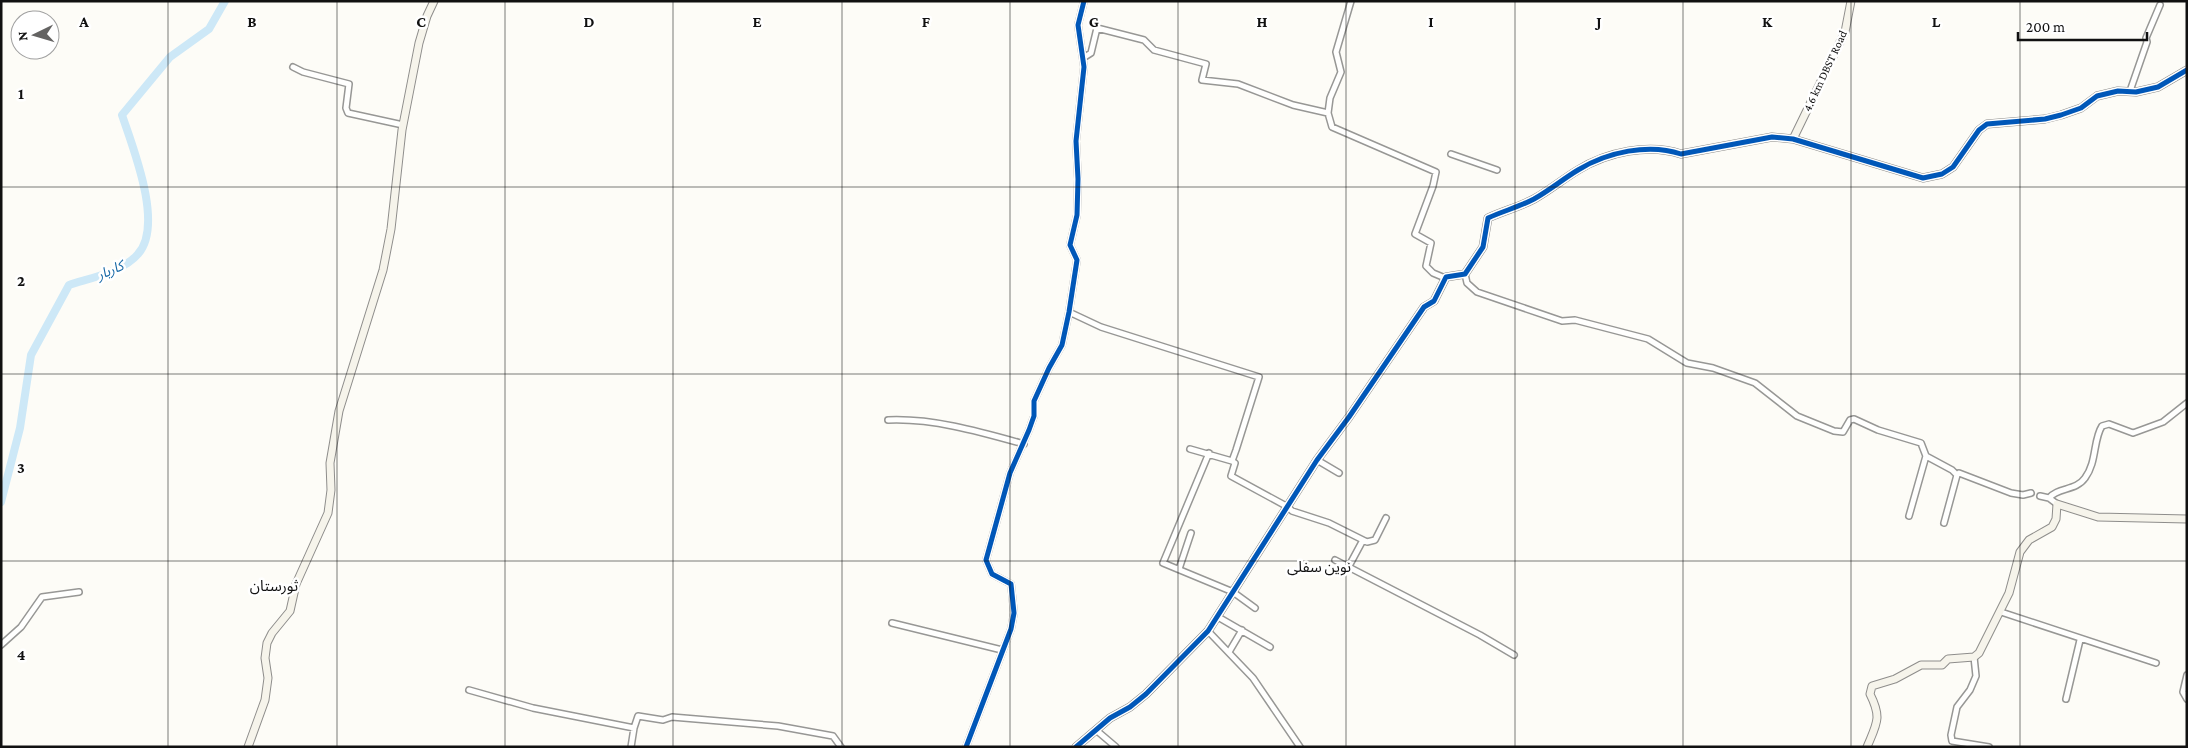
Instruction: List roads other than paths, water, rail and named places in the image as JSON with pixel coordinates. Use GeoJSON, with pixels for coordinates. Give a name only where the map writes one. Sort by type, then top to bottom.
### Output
{"type":"FeatureCollection","features":[{"type":"Feature","properties":{"kind":"street"},"geometry":{"type":"LineString","coordinates":[[248,747],[261,715],[267,691],[265,650],[267,643],[272,633],[290,611],[296,584],[328,513],[331,490],[330,462],[339,411],[383,270],[391,229],[403,125],[419,44],[427,16],[434,1]]}},
{"type":"Feature","properties":{"kind":"street"},"geometry":{"type":"LineString","coordinates":[[966,747],[996,672],[1002,650],[1011,629],[1014,614],[1014,594],[1011,584],[992,574],[986,560],[1010,474],[1034,416],[1034,401],[1048,368],[1062,345],[1070,312],[1077,260],[1070,245],[1077,215],[1076,141],[1084,67],[1078,24],[1084,1]]}},
{"type":"Feature","properties":{"kind":"street"},"geometry":{"type":"LineString","coordinates":[[1351,1],[1336,52],[1341,72],[1330,98],[1328,113],[1332,127],[1436,172],[1433,186],[1415,234],[1432,243],[1426,266],[1433,273],[1445,278],[1465,274],[1483,247],[1488,218],[1531,200],[1555,187],[1579,169],[1622,152],[1669,150],[1681,154],[1772,137],[1793,139],[1923,178],[1942,174],[1953,168],[1979,130],[1987,124],[2045,119],[2081,108],[2097,96],[2118,91],[2158,87],[2187,70]]}},
{"type":"Feature","properties":{"kind":"street","name":"4.6 km DBST Road"},"geometry":{"type":"LineString","coordinates":[[1793,139],[1845,32],[1852,1]]}},
{"type":"Feature","properties":{"kind":"street"},"geometry":{"type":"LineString","coordinates":[[2130,91],[2147,42],[2146,38],[2160,5]]}},
{"type":"Feature","properties":{"kind":"street"},"geometry":{"type":"LineString","coordinates":[[1083,58],[1091,53],[1097,28],[1144,40],[1154,50],[1206,64],[1202,80],[1238,84],[1293,105],[1328,113]]}},
{"type":"Feature","properties":{"kind":"street"},"geometry":{"type":"LineString","coordinates":[[293,66],[303,72],[349,84],[346,108],[348,113],[403,125]]}},
{"type":"Feature","properties":{"kind":"street"},"geometry":{"type":"LineString","coordinates":[[1451,154],[1497,170]]}},
{"type":"Feature","properties":{"kind":"street"},"geometry":{"type":"LineString","coordinates":[[1465,274],[1467,283],[1477,292],[1562,321],[1575,320],[1648,339],[1687,363],[1713,368],[1755,383],[1797,416],[1840,433],[1850,420],[1854,419],[1878,430],[1921,443],[1926,456],[1909,516]]}},
{"type":"Feature","properties":{"kind":"street"},"geometry":{"type":"LineString","coordinates":[[1076,747],[1110,718],[1130,707],[1146,694],[1208,631],[1317,460],[1349,417],[1424,307],[1434,301],[1445,278]]}},
{"type":"Feature","properties":{"kind":"street"},"geometry":{"type":"LineString","coordinates":[[1070,312],[1100,327],[1259,377],[1232,461],[1235,463],[1230,476],[1288,507],[1292,511],[1329,523],[1367,542],[1377,542],[1386,518]]}},
{"type":"Feature","properties":{"kind":"street"},"geometry":{"type":"LineString","coordinates":[[2049,498],[2052,494],[2076,487],[2086,477],[2096,455],[2099,430],[2102,426],[2109,424],[2133,433],[2163,422],[2187,403]]}},
{"type":"Feature","properties":{"kind":"street"},"geometry":{"type":"LineString","coordinates":[[888,420],[903,419],[976,431],[1024,444]]}},
{"type":"Feature","properties":{"kind":"street"},"geometry":{"type":"LineString","coordinates":[[1190,449],[1232,461]]}},
{"type":"Feature","properties":{"kind":"street"},"geometry":{"type":"LineString","coordinates":[[1208,453],[1163,563],[1233,592],[1256,608]]}},
{"type":"Feature","properties":{"kind":"street"},"geometry":{"type":"LineString","coordinates":[[1926,456],[1952,470],[1957,475]]}},
{"type":"Feature","properties":{"kind":"street"},"geometry":{"type":"LineString","coordinates":[[1317,460],[1339,473]]}},
{"type":"Feature","properties":{"kind":"street"},"geometry":{"type":"LineString","coordinates":[[1957,475],[1960,473],[2011,493],[2023,495],[2031,493]]}},
{"type":"Feature","properties":{"kind":"street"},"geometry":{"type":"LineString","coordinates":[[1949,494],[1957,475]]}},
{"type":"Feature","properties":{"kind":"street"},"geometry":{"type":"LineString","coordinates":[[1944,523],[1957,475]]}},
{"type":"Feature","properties":{"kind":"street"},"geometry":{"type":"LineString","coordinates":[[2040,496],[2049,498],[2057,504],[2098,517],[2187,519]]}},
{"type":"Feature","properties":{"kind":"street"},"geometry":{"type":"LineString","coordinates":[[1949,747],[1952,741],[1951,735],[1957,707],[1970,690],[1976,676],[1974,658],[1984,645],[1990,629],[2001,612],[2009,593],[2020,552],[2029,540],[2052,527],[2056,519],[2057,504]]}},
{"type":"Feature","properties":{"kind":"street"},"geometry":{"type":"LineString","coordinates":[[1179,569],[1191,533]]}},
{"type":"Feature","properties":{"kind":"street"},"geometry":{"type":"LineString","coordinates":[[1349,566],[1362,540]]}},
{"type":"Feature","properties":{"kind":"street"},"geometry":{"type":"LineString","coordinates":[[1335,560],[1514,655]]}},
{"type":"Feature","properties":{"kind":"street"},"geometry":{"type":"LineString","coordinates":[[1,645],[21,627],[42,598],[79,592]]}},
{"type":"Feature","properties":{"kind":"street"},"geometry":{"type":"LineString","coordinates":[[2001,612],[2080,640],[2156,663]]}},
{"type":"Feature","properties":{"kind":"street"},"geometry":{"type":"LineString","coordinates":[[1218,617],[1270,647]]}},
{"type":"Feature","properties":{"kind":"street"},"geometry":{"type":"LineString","coordinates":[[892,622],[1002,650]]}},
{"type":"Feature","properties":{"kind":"street"},"geometry":{"type":"LineString","coordinates":[[1229,652],[1242,630]]}},
{"type":"Feature","properties":{"kind":"street"},"geometry":{"type":"LineString","coordinates":[[1208,631],[1253,678],[1300,747]]}},
{"type":"Feature","properties":{"kind":"street"},"geometry":{"type":"LineString","coordinates":[[2066,699],[2080,640]]}},
{"type":"Feature","properties":{"kind":"street"},"geometry":{"type":"LineString","coordinates":[[1867,747],[1878,718],[1877,707],[1870,694],[1872,686],[1895,679],[1922,665],[1942,665],[1951,658],[1974,658]]}},
{"type":"Feature","properties":{"kind":"street"},"geometry":{"type":"LineString","coordinates":[[2187,675],[2183,692],[2187,699]]}},
{"type":"Feature","properties":{"kind":"street"},"geometry":{"type":"LineString","coordinates":[[469,690],[533,708],[634,728]]}},
{"type":"Feature","properties":{"kind":"street"},"geometry":{"type":"LineString","coordinates":[[630,747],[638,716],[663,720],[672,717],[744,723],[833,736],[841,747]]}},
{"type":"Feature","properties":{"kind":"street"},"geometry":{"type":"LineString","coordinates":[[1096,730],[1116,747]]}},
{"type":"Feature","properties":{"kind":"street"},"geometry":{"type":"LineString","coordinates":[[1952,741],[1989,747]]}},
{"type":"Feature","properties":{"kind":"waterway","name":"کاربار"},"geometry":{"type":"LineString","coordinates":[[1,502],[20,428],[31,355],[69,285],[106,274],[124,265],[138,254],[145,241],[148,225],[144,186],[122,115],[170,57],[209,29],[225,1]]}},
{"type":"Feature","properties":{"kind":"district","name":"نوین سفلى"},"geometry":{"type":"Point","coordinates":[1319,567]}},
{"type":"Feature","properties":{"kind":"district","name":"ثورستان"},"geometry":{"type":"Point","coordinates":[274,586]}}]}
